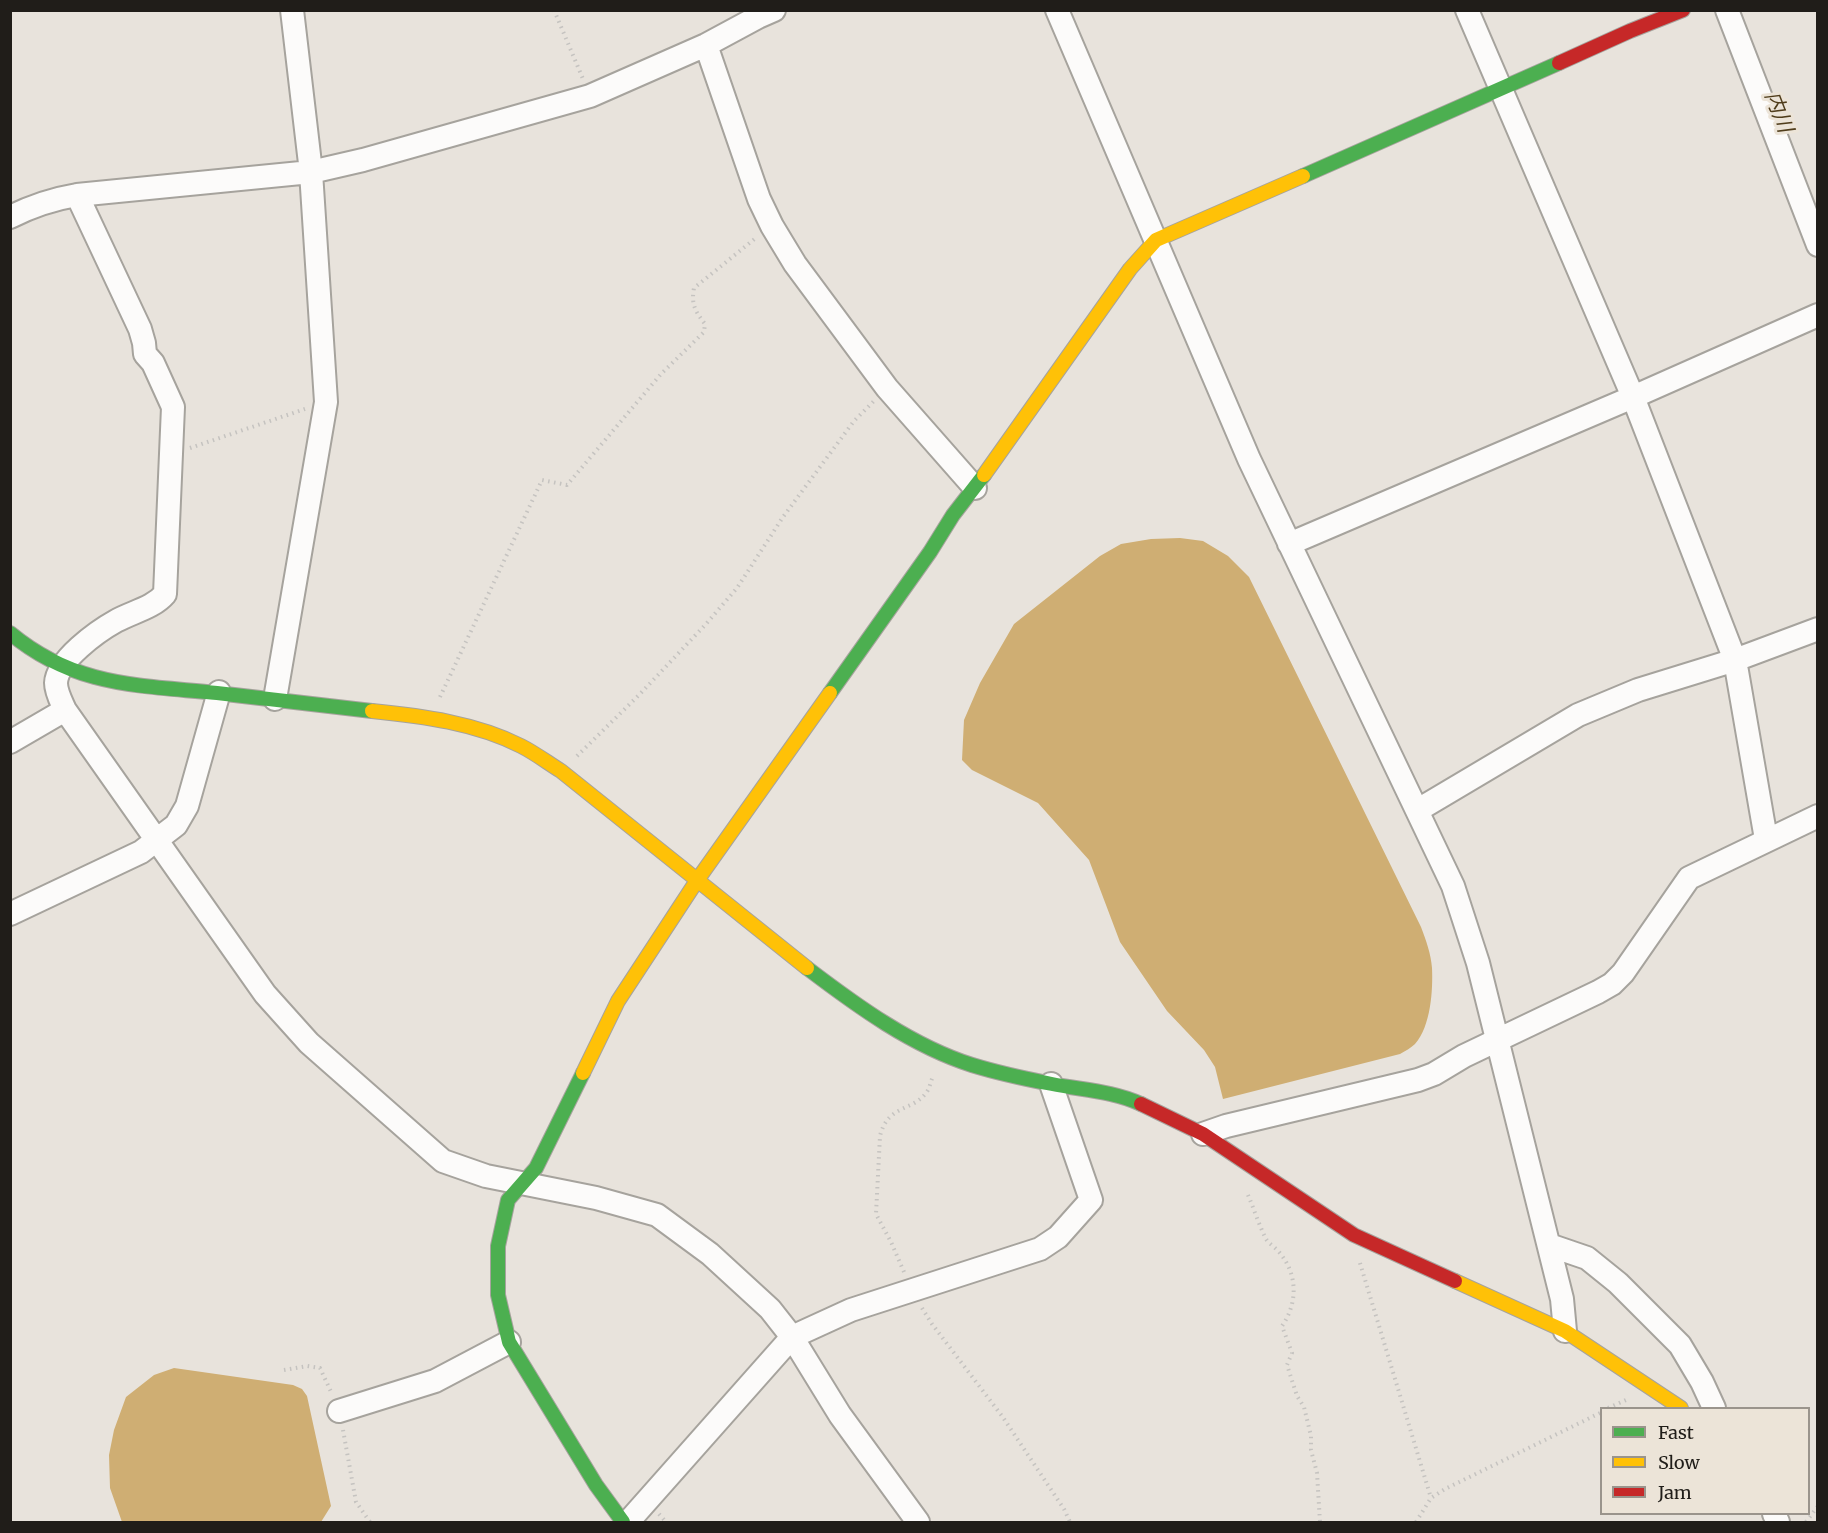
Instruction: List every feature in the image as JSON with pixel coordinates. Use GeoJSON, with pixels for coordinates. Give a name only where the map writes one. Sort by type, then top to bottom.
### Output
{"type":"FeatureCollection","features":[{"type":"Feature","properties":{"kind":"street"},"geometry":{"type":"LineString","coordinates":[[276,699],[326,402],[311,172],[292,10]]}},
{"type":"Feature","properties":{"kind":"street"},"geometry":{"type":"LineString","coordinates":[[1057,10],[1249,459],[1453,886],[1478,963],[1563,1299],[1565,1331]]}},
{"type":"Feature","properties":{"kind":"street"},"geometry":{"type":"LineString","coordinates":[[1467,10],[1634,397],[1735,660],[1766,839]]}},
{"type":"Feature","properties":{"kind":"street"},"geometry":{"type":"LineString","coordinates":[[623,1522],[596,1485],[509,1342],[498,1295],[498,1246],[507,1200],[536,1168],[618,1000],[698,879],[930,552],[953,515],[975,488],[1130,269],[1156,240],[1501,90],[1630,30],[1683,10]]}},
{"type":"Feature","properties":{"kind":"street"},"geometry":{"type":"LineString","coordinates":[[1727,10],[1818,245]]}},
{"type":"Feature","properties":{"kind":"street"},"geometry":{"type":"LineString","coordinates":[[10,217],[31,207],[77,195],[311,172],[363,160],[590,96],[706,45],[762,13]]}},
{"type":"Feature","properties":{"kind":"street"},"geometry":{"type":"LineString","coordinates":[[706,45],[759,199],[795,264],[887,388],[975,488]]}},
{"type":"Feature","properties":{"kind":"street"},"geometry":{"type":"LineString","coordinates":[[77,195],[140,329],[145,354],[153,363],[173,407],[165,594],[160,601],[115,621],[72,652],[56,681],[58,696],[65,710],[265,994],[309,1043],[443,1161],[486,1176],[596,1198],[657,1215],[710,1254],[770,1309],[792,1337],[840,1415],[918,1522]]}},
{"type":"Feature","properties":{"kind":"street"},"geometry":{"type":"LineString","coordinates":[[1289,544],[1634,397],[1818,315]]}},
{"type":"Feature","properties":{"kind":"street"},"geometry":{"type":"LineString","coordinates":[[1418,810],[1578,715],[1638,690],[1735,660],[1818,629]]}},
{"type":"Feature","properties":{"kind":"street"},"geometry":{"type":"LineString","coordinates":[[10,633],[37,654],[63,668],[105,681],[430,717],[477,730],[521,746],[561,771],[808,969],[855,1003],[912,1038],[940,1053],[973,1065],[1051,1084],[1104,1092],[1137,1102],[1203,1134],[1354,1235],[1565,1331],[1679,1407]]}},
{"type":"Feature","properties":{"kind":"street"},"geometry":{"type":"LineString","coordinates":[[12,912],[141,852],[176,825],[188,806],[219,692]]}},
{"type":"Feature","properties":{"kind":"street"},"geometry":{"type":"LineString","coordinates":[[10,742],[65,710]]}},
{"type":"Feature","properties":{"kind":"street"},"geometry":{"type":"LineString","coordinates":[[1203,1134],[1418,1080],[1612,984],[1623,973],[1689,878],[1818,816]]}},
{"type":"Feature","properties":{"kind":"street"},"geometry":{"type":"LineString","coordinates":[[628,1522],[792,1337],[851,1310],[1040,1249],[1058,1237],[1091,1200],[1051,1084]]}},
{"type":"Feature","properties":{"kind":"street"},"geometry":{"type":"LineString","coordinates":[[1549,1245],[1587,1258],[1618,1283],[1680,1345],[1699,1375],[1714,1407]]}},
{"type":"Feature","properties":{"kind":"street"},"geometry":{"type":"LineString","coordinates":[[339,1412],[435,1381],[509,1342]]}},
{"type":"Feature","properties":{"kind":"path"},"geometry":{"type":"LineString","coordinates":[[554,10],[590,96]]}},
{"type":"Feature","properties":{"kind":"path"},"geometry":{"type":"LineString","coordinates":[[430,717],[542,480],[567,485],[661,374],[704,332],[705,324],[694,308],[692,299],[694,288],[772,226]]}},
{"type":"Feature","properties":{"kind":"path"},"geometry":{"type":"LineString","coordinates":[[561,771],[640,694],[729,597],[783,517],[854,421],[887,388]]}},
{"type":"Feature","properties":{"kind":"path"},"geometry":{"type":"LineString","coordinates":[[170,455],[326,402]]}},
{"type":"Feature","properties":{"kind":"path"},"geometry":{"type":"LineString","coordinates":[[1251,1167],[1243,1183],[1267,1241],[1288,1265],[1294,1283],[1294,1299],[1288,1318],[1282,1326],[1292,1353],[1287,1365],[1304,1407],[1311,1436],[1311,1450],[1317,1473],[1320,1522]]}},
{"type":"Feature","properties":{"kind":"path"},"geometry":{"type":"LineString","coordinates":[[1365,1240],[1358,1258],[1431,1498]]}},
{"type":"Feature","properties":{"kind":"path"},"geometry":{"type":"LineString","coordinates":[[1416,1522],[1431,1498],[1445,1489],[1600,1413]]}},
{"type":"Feature","properties":{"kind":"path"},"geometry":{"type":"LineString","coordinates":[[1806,1522],[1818,1506]]}},
{"type":"Feature","properties":{"kind":"shaded area"},"geometry":{"type":"Polygon","coordinates":[[[1180,538],[1203,541],[1228,556],[1249,577],[1421,927],[1432,968],[1428,1018],[1415,1044],[1408,1049],[1400,1054],[1223,1099],[1215,1067],[1204,1050],[1167,1011],[1120,942],[1089,860],[1038,803],[972,770],[962,760],[964,720],[980,683],[1014,624],[1100,556],[1121,544],[1151,539],[1180,538]]]}},
{"type":"Feature","properties":{"kind":"shaded area"},"geometry":{"type":"Polygon","coordinates":[[[174,1368],[293,1385],[302,1389],[307,1396],[331,1506],[321,1522],[122,1522],[110,1488],[109,1455],[114,1430],[126,1397],[154,1375],[174,1368]]]}},
{"type":"Feature","properties":{"kind":"traffic: fast"},"geometry":{"type":"LineString","coordinates":[[1303,176],[1559,63]]}},
{"type":"Feature","properties":{"kind":"traffic: fast"},"geometry":{"type":"LineString","coordinates":[[830,693],[930,552],[953,515],[984,475]]}},
{"type":"Feature","properties":{"kind":"traffic: fast"},"geometry":{"type":"LineString","coordinates":[[10,633],[34,651],[59,664],[83,674],[108,680],[134,685],[372,711]]}},
{"type":"Feature","properties":{"kind":"traffic: fast"},"geometry":{"type":"LineString","coordinates":[[807,968],[886,1024],[950,1057],[1002,1073],[1108,1094],[1141,1104]]}},
{"type":"Feature","properties":{"kind":"traffic: fast"},"geometry":{"type":"LineString","coordinates":[[583,1073],[536,1168],[508,1200],[498,1246],[498,1295],[509,1342],[596,1485],[623,1522]]}},
{"type":"Feature","properties":{"kind":"traffic: slow"},"geometry":{"type":"LineString","coordinates":[[984,475],[1130,269],[1156,240],[1303,176]]}},
{"type":"Feature","properties":{"kind":"traffic: slow"},"geometry":{"type":"LineString","coordinates":[[583,1073],[618,1001],[698,879],[830,693]]}},
{"type":"Feature","properties":{"kind":"traffic: slow"},"geometry":{"type":"LineString","coordinates":[[372,711],[429,718],[467,726],[521,746],[561,771],[807,968]]}},
{"type":"Feature","properties":{"kind":"traffic: slow"},"geometry":{"type":"LineString","coordinates":[[1455,1281],[1565,1331],[1679,1407]]}},
{"type":"Feature","properties":{"kind":"traffic: jam"},"geometry":{"type":"LineString","coordinates":[[1559,63],[1683,10]]}},
{"type":"Feature","properties":{"kind":"traffic: jam"},"geometry":{"type":"LineString","coordinates":[[1141,1104],[1203,1134],[1354,1235],[1455,1281]]}},
{"type":"Feature","properties":{"kind":"water label","name":"内川"},"geometry":{"type":"Point","coordinates":[1778,112]}}]}
